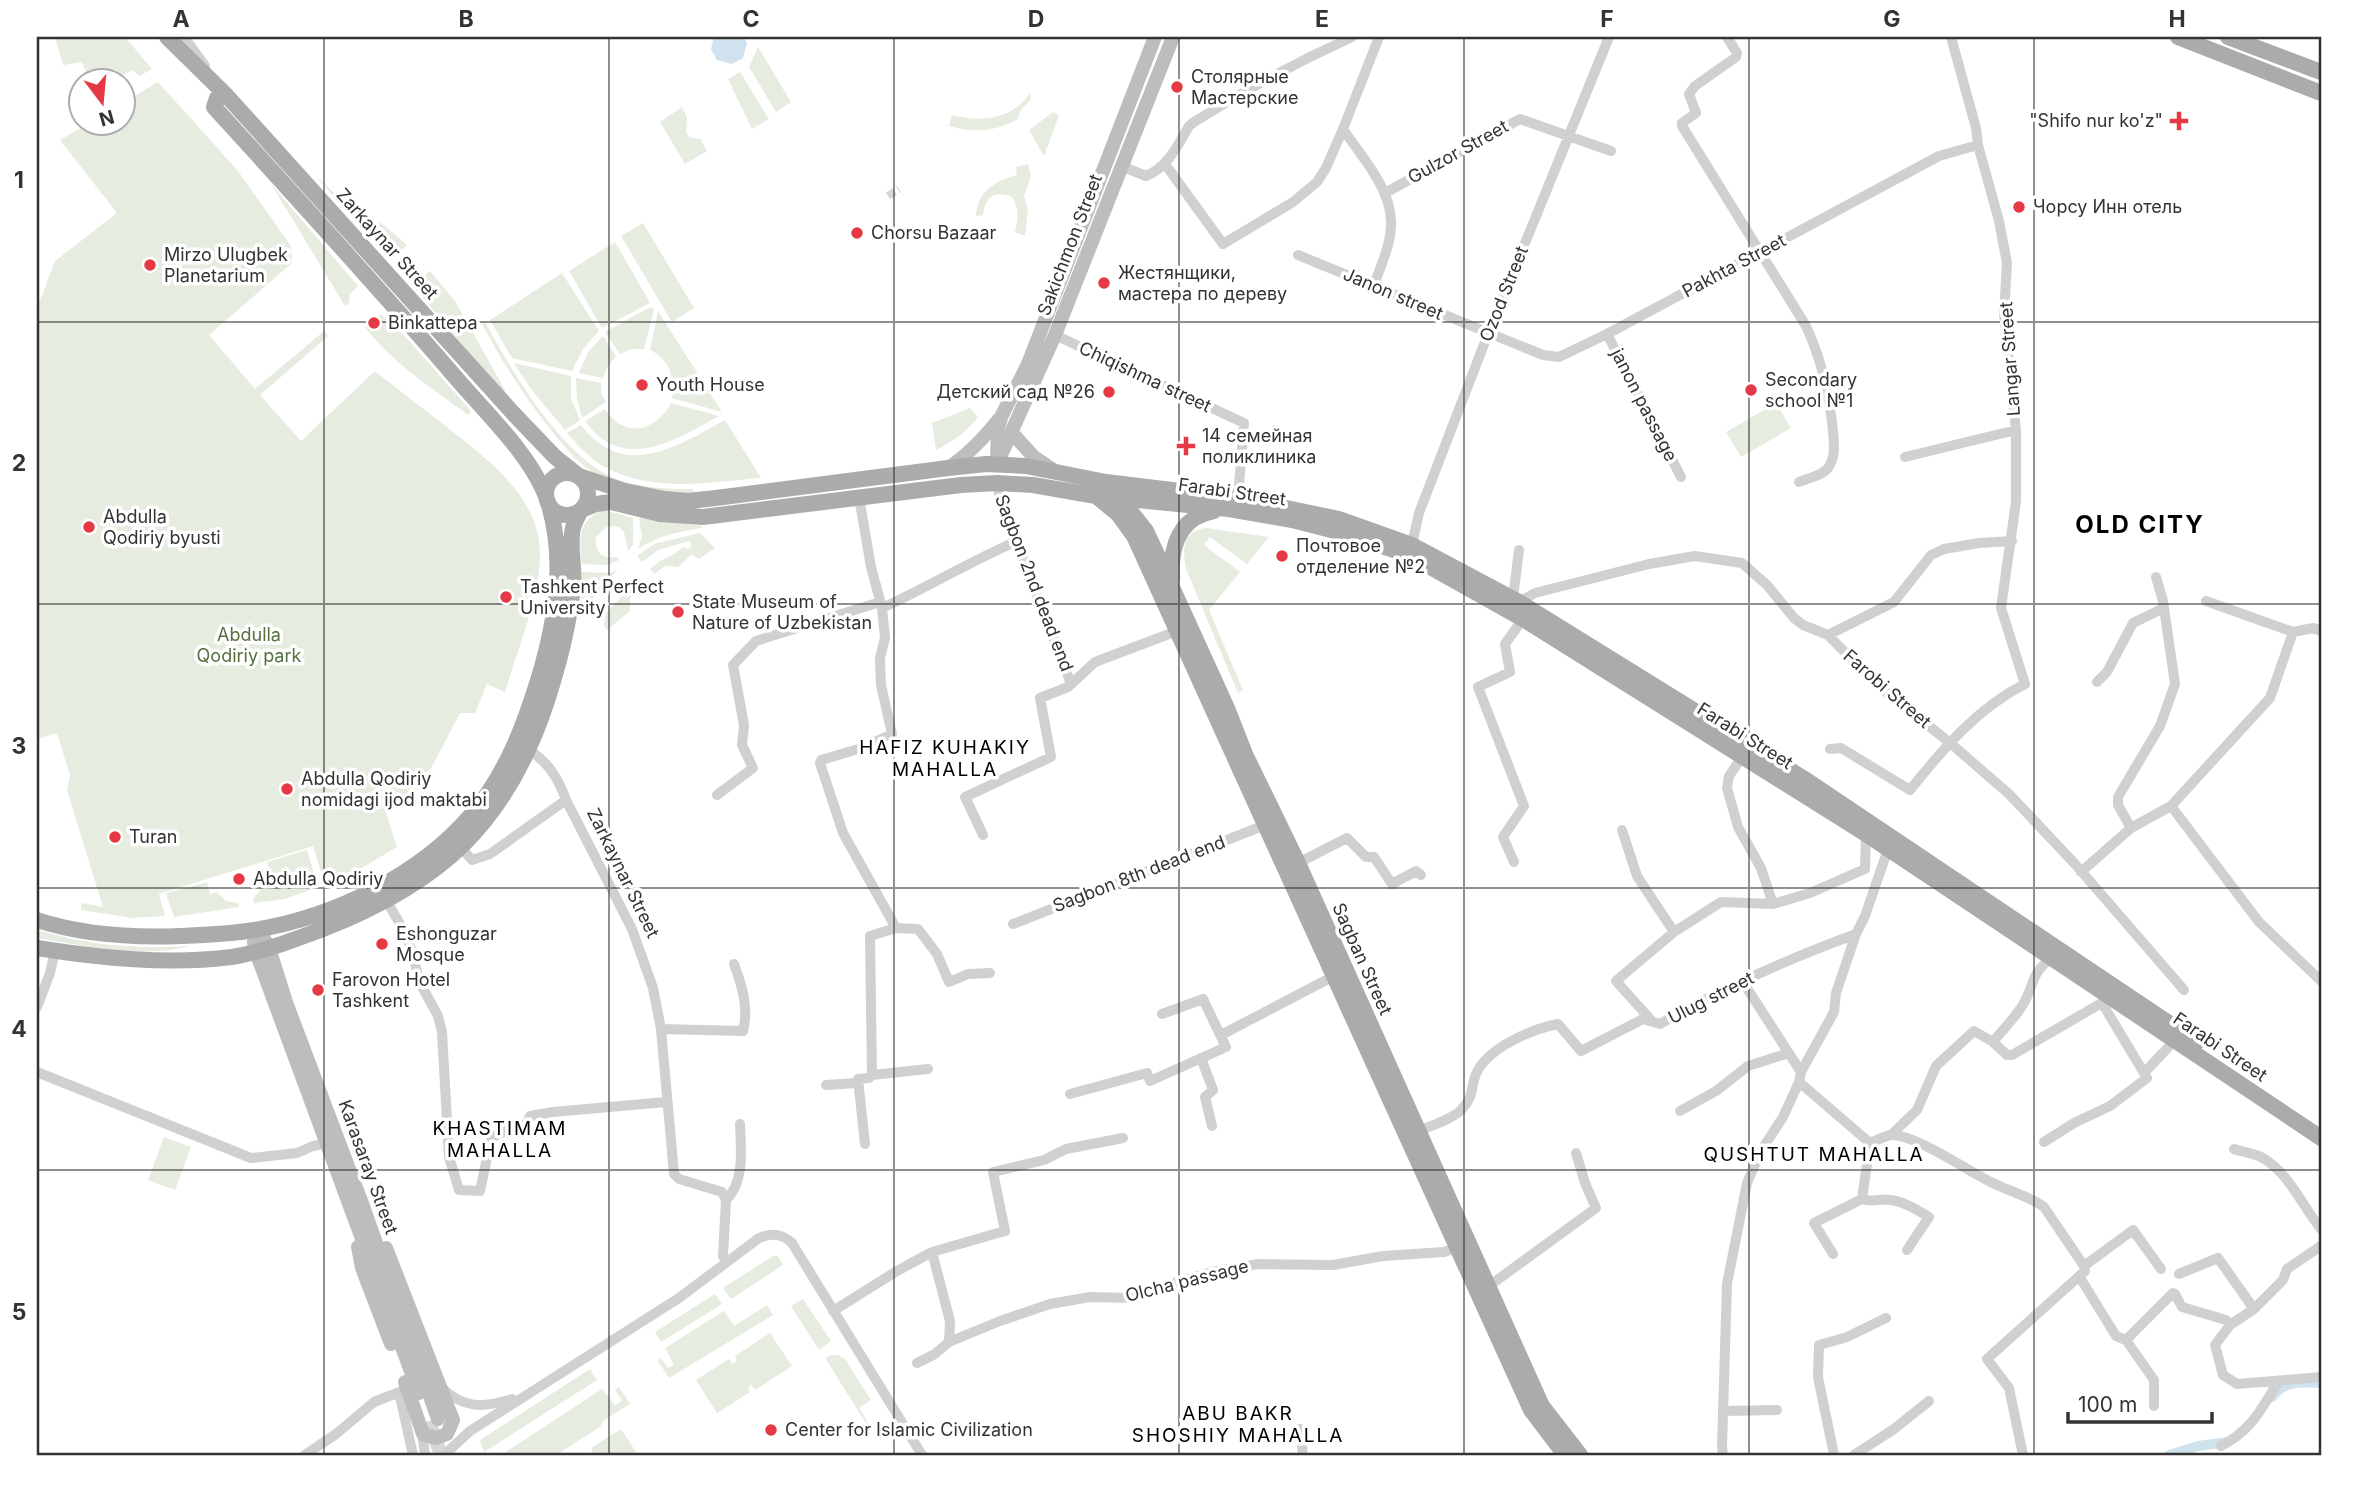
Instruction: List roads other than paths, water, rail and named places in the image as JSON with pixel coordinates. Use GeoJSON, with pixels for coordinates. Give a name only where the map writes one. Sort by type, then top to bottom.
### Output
{"type":"FeatureCollection","features":[{"type":"Feature","properties":{"kind":"main road","name":"Zarkaynar Street"},"geometry":{"type":"LineString","coordinates":[[37,920],[73,930],[121,936],[168,937],[256,930],[305,917],[367,892],[455,842],[496,807],[529,750],[562,649],[573,582],[572,533],[587,502],[588,492],[579,476],[555,457],[512,412],[227,96],[167,37]]}},
{"type":"Feature","properties":{"kind":"main road","name":"Sakichmon Street"},"geometry":{"type":"LineString","coordinates":[[997,483],[998,428],[1002,415],[1028,364],[1155,37]]}},
{"type":"Feature","properties":{"kind":"main road","name":"Sakichmon Street"},"geometry":{"type":"LineString","coordinates":[[978,484],[997,464],[1062,338],[1121,166],[1173,37]]}},
{"type":"Feature","properties":{"kind":"main road"},"geometry":{"type":"LineString","coordinates":[[2178,37],[2321,93]]}},
{"type":"Feature","properties":{"kind":"main road"},"geometry":{"type":"LineString","coordinates":[[2228,37],[2321,72]]}},
{"type":"Feature","properties":{"kind":"main road","name":"Zarkaynar Street"},"geometry":{"type":"LineString","coordinates":[[37,948],[122,959],[229,957],[262,950],[338,923],[386,900],[431,873],[455,842],[505,764],[521,729],[542,668],[553,618],[559,570],[547,499],[530,468],[380,288],[214,107],[216,99],[227,96]]}},
{"type":"Feature","properties":{"kind":"main road"},"geometry":{"type":"LineString","coordinates":[[948,468],[980,441],[1002,415]]}},
{"type":"Feature","properties":{"kind":"main road"},"geometry":{"type":"LineString","coordinates":[[1013,433],[1034,457],[1055,471]]}},
{"type":"Feature","properties":{"kind":"main road","name":"Zarkaynar Street"},"geometry":{"type":"LineString","coordinates":[[579,476],[641,495],[688,501],[997,464],[1055,471],[1106,482]]}},
{"type":"Feature","properties":{"kind":"main road"},"geometry":{"type":"LineString","coordinates":[[579,476],[565,473],[555,477],[548,485],[547,499],[550,506],[559,513],[572,514],[600,503],[611,502],[660,514],[703,517],[997,483],[1046,486],[1096,496],[1106,482]]}},
{"type":"Feature","properties":{"kind":"main road","name":"Farabi Street"},"geometry":{"type":"LineString","coordinates":[[1106,482],[1236,497],[1293,520],[1410,550],[1517,608],[1803,778],[2321,1126]]}},
{"type":"Feature","properties":{"kind":"main road","name":"Sagban Street"},"geometry":{"type":"LineString","coordinates":[[1106,482],[1122,498],[1146,531],[1245,754],[1298,863],[1490,1305],[1531,1410],[1565,1455]]}},
{"type":"Feature","properties":{"kind":"main road","name":"Farabi Street"},"geometry":{"type":"LineString","coordinates":[[1096,496],[1236,497]]}},
{"type":"Feature","properties":{"kind":"main road","name":"Sagban Street"},"geometry":{"type":"LineString","coordinates":[[1096,496],[1118,514],[1134,536],[1334,976],[1418,1140]]}},
{"type":"Feature","properties":{"kind":"main road"},"geometry":{"type":"LineString","coordinates":[[1174,592],[1172,554],[1182,529],[1200,514],[1236,497]]}},
{"type":"Feature","properties":{"kind":"main road","name":"Farabi Street"},"geometry":{"type":"LineString","coordinates":[[1517,608],[1742,757],[1866,834],[2052,958],[2106,1000],[2175,1040],[2321,1138]]}},
{"type":"Feature","properties":{"kind":"main road","name":"Karasaray Street"},"geometry":{"type":"LineString","coordinates":[[256,930],[357,1207],[430,1424]]}},
{"type":"Feature","properties":{"kind":"main road"},"geometry":{"type":"LineString","coordinates":[[357,1207],[391,1256],[453,1420],[447,1434],[438,1438],[428,1437],[430,1424],[403,1391],[362,1268],[357,1207]]}},
{"type":"Feature","properties":{"kind":"main road","name":"Sagban Street"},"geometry":{"type":"LineString","coordinates":[[1463,1245],[1489,1286],[1490,1305],[1542,1406],[1580,1455]]}},
{"type":"Feature","properties":{"kind":"street"},"geometry":{"type":"LineString","coordinates":[[184,37],[227,96]]}},
{"type":"Feature","properties":{"kind":"street"},"geometry":{"type":"LineString","coordinates":[[1121,166],[1147,176],[1165,164],[1189,125],[1305,58],[1352,37]]}},
{"type":"Feature","properties":{"kind":"street"},"geometry":{"type":"LineString","coordinates":[[1165,164],[1223,244],[1293,202],[1317,182],[1343,129],[1379,37]]}},
{"type":"Feature","properties":{"kind":"street","name":"Ozod Street"},"geometry":{"type":"LineString","coordinates":[[1410,550],[1419,513],[1488,334],[1609,37]]}},
{"type":"Feature","properties":{"kind":"street"},"geometry":{"type":"LineString","coordinates":[[1727,37],[1737,53],[1736,57],[1695,86],[1689,94],[1696,113],[1682,123],[1682,126],[1806,326],[1816,348],[1830,398],[1834,448],[1832,460],[1824,472],[1799,482]]}},
{"type":"Feature","properties":{"kind":"street","name":"Langar Street"},"geometry":{"type":"LineString","coordinates":[[1949,742],[2008,693],[2025,684],[2001,608],[2016,502],[2016,430],[2004,314],[2007,263],[1976,128],[1951,37]]}},
{"type":"Feature","properties":{"kind":"street","name":"Gulzor Street"},"geometry":{"type":"LineString","coordinates":[[1385,193],[1515,120],[1525,120],[1611,150]]}},
{"type":"Feature","properties":{"kind":"street"},"geometry":{"type":"LineString","coordinates":[[1343,129],[1385,193],[1391,221],[1388,242],[1374,285]]}},
{"type":"Feature","properties":{"kind":"street","name":"Pakhta Street"},"geometry":{"type":"LineString","coordinates":[[1488,334],[1543,355],[1559,356],[1607,334],[1939,156],[1978,145]]}},
{"type":"Feature","properties":{"kind":"street","name":"Janon street"},"geometry":{"type":"LineString","coordinates":[[1297,255],[1488,334]]}},
{"type":"Feature","properties":{"kind":"street","name":"janon passage"},"geometry":{"type":"LineString","coordinates":[[1607,334],[1681,477]]}},
{"type":"Feature","properties":{"kind":"street","name":"Chiqishma street"},"geometry":{"type":"LineString","coordinates":[[1062,338],[1244,423],[1236,497]]}},
{"type":"Feature","properties":{"kind":"street"},"geometry":{"type":"LineString","coordinates":[[1905,457],[2016,430]]}},
{"type":"Feature","properties":{"kind":"street","name":"Sagbon 2nd dead end"},"geometry":{"type":"LineString","coordinates":[[997,483],[1000,499],[1071,684]]}},
{"type":"Feature","properties":{"kind":"street"},"geometry":{"type":"LineString","coordinates":[[859,497],[886,638],[880,658],[881,685],[892,734],[862,748],[820,762],[843,833],[896,928]]}},
{"type":"Feature","properties":{"kind":"street"},"geometry":{"type":"LineString","coordinates":[[717,795],[753,768],[742,745],[744,725],[733,665],[756,641],[881,605],[935,584],[982,556],[1017,541]]}},
{"type":"Feature","properties":{"kind":"street"},"geometry":{"type":"LineString","coordinates":[[1828,635],[1894,602],[1931,555],[1955,547],[2012,541]]}},
{"type":"Feature","properties":{"kind":"street"},"geometry":{"type":"LineString","coordinates":[[1514,862],[1503,837],[1524,806],[1478,687],[1510,672],[1505,644],[1517,608],[1519,550]]}},
{"type":"Feature","properties":{"kind":"street","name":"Farobi Street"},"geometry":{"type":"LineString","coordinates":[[1517,608],[1535,593],[1649,564],[1695,556],[1742,563],[1802,625],[1828,635],[1877,685],[2009,794],[2184,990]]}},
{"type":"Feature","properties":{"kind":"street"},"geometry":{"type":"LineString","coordinates":[[2131,828],[2118,805],[2118,797],[2160,726],[2175,684],[2164,608],[2155,578]]}},
{"type":"Feature","properties":{"kind":"street"},"geometry":{"type":"LineString","coordinates":[[2206,601],[2293,632],[2313,628],[2321,631]]}},
{"type":"Feature","properties":{"kind":"street"},"geometry":{"type":"LineString","coordinates":[[2096,682],[2107,672],[2133,623],[2164,608]]}},
{"type":"Feature","properties":{"kind":"street"},"geometry":{"type":"LineString","coordinates":[[983,835],[965,797],[1051,757],[1039,699],[1063,690],[1095,662],[1177,631]]}},
{"type":"Feature","properties":{"kind":"street"},"geometry":{"type":"LineString","coordinates":[[2081,872],[2131,828],[2171,806],[2270,698],[2293,632]]}},
{"type":"Feature","properties":{"kind":"street"},"geometry":{"type":"LineString","coordinates":[[1830,749],[1841,748],[1910,790],[1949,742]]}},
{"type":"Feature","properties":{"kind":"street"},"geometry":{"type":"LineString","coordinates":[[529,750],[542,759],[558,779],[566,800]]}},
{"type":"Feature","properties":{"kind":"street"},"geometry":{"type":"LineString","coordinates":[[1742,757],[1729,776],[1727,788],[1738,827],[1761,868],[1773,904]]}},
{"type":"Feature","properties":{"kind":"street","name":"Zarkaynar Street"},"geometry":{"type":"LineString","coordinates":[[455,842],[472,860],[490,854],[566,800],[632,929],[653,988],[661,1029],[674,1174],[679,1180],[722,1192],[726,1200]]}},
{"type":"Feature","properties":{"kind":"street"},"geometry":{"type":"LineString","coordinates":[[2171,806],[2259,922],[2321,981]]}},
{"type":"Feature","properties":{"kind":"street","name":"Sagbon 8th dead end"},"geometry":{"type":"LineString","coordinates":[[1013,924],[1265,825]]}},
{"type":"Feature","properties":{"kind":"street"},"geometry":{"type":"LineString","coordinates":[[1622,830],[1637,876],[1674,932]]}},
{"type":"Feature","properties":{"kind":"street"},"geometry":{"type":"LineString","coordinates":[[1651,1020],[1616,981],[1674,932],[1721,902],[1773,904],[1810,893],[1865,869],[1866,834]]}},
{"type":"Feature","properties":{"kind":"street"},"geometry":{"type":"LineString","coordinates":[[1298,863],[1347,838],[1366,857],[1374,858],[1392,884],[1416,870],[1421,875]]}},
{"type":"Feature","properties":{"kind":"street"},"geometry":{"type":"LineString","coordinates":[[1723,1455],[1721,1446],[1727,1284],[1747,1183],[1834,1012],[1836,993],[1888,849]]}},
{"type":"Feature","properties":{"kind":"street"},"geometry":{"type":"LineString","coordinates":[[386,900],[403,929],[413,954],[419,981],[438,1016],[442,1032],[449,1157],[459,1190],[480,1191],[491,1139],[527,1124],[530,1116],[666,1102]]}},
{"type":"Feature","properties":{"kind":"street"},"geometry":{"type":"LineString","coordinates":[[872,1075],[870,936],[896,928],[918,929],[937,954],[949,982],[968,974],[990,973]]}},
{"type":"Feature","properties":{"kind":"street","name":"Ulug street"},"geometry":{"type":"LineString","coordinates":[[1418,1140],[1461,1111],[1473,1093],[1476,1073],[1511,1040],[1538,1028],[1558,1024],[1581,1051],[1643,1019],[1660,1024],[1695,1004],[1799,955],[1856,934]]}},
{"type":"Feature","properties":{"kind":"street"},"geometry":{"type":"LineString","coordinates":[[37,1007],[55,951]]}},
{"type":"Feature","properties":{"kind":"street"},"geometry":{"type":"LineString","coordinates":[[1993,1042],[2025,1002],[2032,979],[2040,967],[2052,958]]}},
{"type":"Feature","properties":{"kind":"street"},"geometry":{"type":"LineString","coordinates":[[661,1029],[743,1031],[746,1018],[743,988],[734,964]]}},
{"type":"Feature","properties":{"kind":"street"},"geometry":{"type":"LineString","coordinates":[[1221,1035],[1334,976]]}},
{"type":"Feature","properties":{"kind":"street"},"geometry":{"type":"LineString","coordinates":[[1743,982],[1789,1053],[1800,1077],[1870,1143]]}},
{"type":"Feature","properties":{"kind":"street"},"geometry":{"type":"LineString","coordinates":[[1070,1094],[1147,1073],[1150,1081],[1226,1048],[1203,999],[1162,1014]]}},
{"type":"Feature","properties":{"kind":"street"},"geometry":{"type":"LineString","coordinates":[[1870,1143],[1891,1135],[1917,1110],[1936,1066],[1975,1031],[2007,1055],[2011,1055],[2106,1000],[2147,1078],[2110,1106],[2074,1123],[2044,1142]]}},
{"type":"Feature","properties":{"kind":"street"},"geometry":{"type":"LineString","coordinates":[[2144,1073],[2175,1040]]}},
{"type":"Feature","properties":{"kind":"street"},"geometry":{"type":"LineString","coordinates":[[1680,1111],[1716,1090],[1748,1066],[1789,1053]]}},
{"type":"Feature","properties":{"kind":"street"},"geometry":{"type":"LineString","coordinates":[[1201,1058],[1213,1090],[1205,1097],[1212,1126]]}},
{"type":"Feature","properties":{"kind":"street"},"geometry":{"type":"LineString","coordinates":[[865,1144],[858,1079],[928,1069]]}},
{"type":"Feature","properties":{"kind":"street"},"geometry":{"type":"LineString","coordinates":[[37,1072],[251,1158],[297,1153],[333,1142]]}},
{"type":"Feature","properties":{"kind":"street"},"geometry":{"type":"LineString","coordinates":[[826,1085],[857,1083]]}},
{"type":"Feature","properties":{"kind":"street"},"geometry":{"type":"LineString","coordinates":[[726,1263],[723,1256],[726,1200],[735,1192],[741,1163],[740,1124]]}},
{"type":"Feature","properties":{"kind":"street"},"geometry":{"type":"LineString","coordinates":[[1891,1135],[1909,1139],[1994,1184],[2035,1200],[2044,1207],[2116,1336],[2126,1340],[2154,1380],[2154,1406]]}},
{"type":"Feature","properties":{"kind":"street"},"geometry":{"type":"LineString","coordinates":[[833,1311],[932,1252],[1006,1231],[993,1172],[1044,1160],[1066,1149],[1123,1138]]}},
{"type":"Feature","properties":{"kind":"street"},"geometry":{"type":"LineString","coordinates":[[1862,1199],[1870,1143]]}},
{"type":"Feature","properties":{"kind":"street"},"geometry":{"type":"LineString","coordinates":[[2234,1149],[2261,1157],[2277,1170],[2308,1208],[2321,1229]]}},
{"type":"Feature","properties":{"kind":"street"},"geometry":{"type":"LineString","coordinates":[[1489,1286],[1595,1209],[1576,1153]]}},
{"type":"Feature","properties":{"kind":"street"},"geometry":{"type":"LineString","coordinates":[[1862,1199],[1871,1203],[1889,1199],[1910,1206],[1929,1217],[1907,1250]]}},
{"type":"Feature","properties":{"kind":"street"},"geometry":{"type":"LineString","coordinates":[[1833,1254],[1814,1223],[1862,1199]]}},
{"type":"Feature","properties":{"kind":"street"},"geometry":{"type":"LineString","coordinates":[[2023,1455],[2009,1388],[1987,1359],[2081,1271],[2133,1230],[2161,1269]]}},
{"type":"Feature","properties":{"kind":"street"},"geometry":{"type":"LineString","coordinates":[[444,1455],[470,1431],[680,1298],[758,1238],[771,1234],[785,1237],[792,1242],[922,1455]]}},
{"type":"Feature","properties":{"kind":"street","name":"Olcha passage"},"geometry":{"type":"LineString","coordinates":[[917,1363],[949,1342],[1049,1304],[1090,1297],[1134,1298],[1154,1289],[1231,1268],[1258,1264],[1333,1265],[1383,1256],[1427,1254],[1463,1245]]}},
{"type":"Feature","properties":{"kind":"street"},"geometry":{"type":"LineString","coordinates":[[2321,1246],[2287,1269],[2283,1280],[2254,1309],[2230,1325],[2214,1345],[2223,1376],[2237,1384],[2321,1377]]}},
{"type":"Feature","properties":{"kind":"street"},"geometry":{"type":"LineString","coordinates":[[932,1252],[950,1321],[949,1342]]}},
{"type":"Feature","properties":{"kind":"street"},"geometry":{"type":"LineString","coordinates":[[2179,1274],[2218,1258],[2254,1309]]}},
{"type":"Feature","properties":{"kind":"street"},"geometry":{"type":"LineString","coordinates":[[2126,1340],[2173,1293],[2182,1307],[2226,1320],[2230,1325]]}},
{"type":"Feature","properties":{"kind":"street"},"geometry":{"type":"LineString","coordinates":[[1835,1455],[1818,1377],[1819,1345],[1847,1337],[1886,1318]]}},
{"type":"Feature","properties":{"kind":"street"},"geometry":{"type":"LineString","coordinates":[[2221,1446],[2238,1437],[2254,1421],[2279,1381]]}},
{"type":"Feature","properties":{"kind":"street"},"geometry":{"type":"LineString","coordinates":[[441,1387],[460,1402],[485,1406],[528,1394]]}},
{"type":"Feature","properties":{"kind":"street"},"geometry":{"type":"LineString","coordinates":[[305,1455],[336,1434],[374,1402],[403,1391],[413,1455]]}},
{"type":"Feature","properties":{"kind":"street"},"geometry":{"type":"LineString","coordinates":[[1854,1455],[1894,1429],[1929,1401]]}},
{"type":"Feature","properties":{"kind":"street"},"geometry":{"type":"LineString","coordinates":[[1723,1411],[1777,1410]]}},
{"type":"Feature","properties":{"kind":"street"},"geometry":{"type":"LineString","coordinates":[[425,1455],[430,1424]]}},
{"type":"Feature","properties":{"kind":"street"},"geometry":{"type":"LineString","coordinates":[[1300,1429],[1303,1455]]}},
{"type":"Feature","properties":{"kind":"water"},"geometry":{"type":"Polygon","coordinates":[[[714,37],[744,37],[747,43],[743,58],[732,64],[717,60],[711,49],[714,37]]]}},
{"type":"Feature","properties":{"kind":"waterway"},"geometry":{"type":"LineString","coordinates":[[2272,1397],[2288,1385],[2321,1383]]}},
{"type":"Feature","properties":{"kind":"waterway"},"geometry":{"type":"LineString","coordinates":[[2169,1455],[2198,1446],[2228,1442]]}},
{"type":"Feature","properties":{"kind":"tunnel"},"geometry":{"type":"LineString","coordinates":[[888,196],[899,189]]}},
{"type":"Feature","properties":{"kind":"tunnel"},"geometry":{"type":"LineString","coordinates":[[429,1421],[441,1455]]}},
{"type":"Feature","properties":{"kind":"place","name":"Столярные Мастерские"},"geometry":{"type":"Point","coordinates":[1177,87]}},
{"type":"Feature","properties":{"kind":"place","name":"\"Shifo nur ko'z\""},"geometry":{"type":"Point","coordinates":[2179,121]}},
{"type":"Feature","properties":{"kind":"place","name":"Чорсу Инн отель"},"geometry":{"type":"Point","coordinates":[2019,207]}},
{"type":"Feature","properties":{"kind":"place","name":"Chorsu Bazaar"},"geometry":{"type":"Point","coordinates":[857,233]}},
{"type":"Feature","properties":{"kind":"place","name":"Mirzo Ulugbek Planetarium"},"geometry":{"type":"Point","coordinates":[150,265]}},
{"type":"Feature","properties":{"kind":"place","name":"Жестянщики, мастера по дереву"},"geometry":{"type":"Point","coordinates":[1104,283]}},
{"type":"Feature","properties":{"kind":"place","name":"Binkattepa"},"geometry":{"type":"Point","coordinates":[374,323]}},
{"type":"Feature","properties":{"kind":"place","name":"Youth House"},"geometry":{"type":"Point","coordinates":[642,385]}},
{"type":"Feature","properties":{"kind":"place","name":"Secondary school №1"},"geometry":{"type":"Point","coordinates":[1751,390]}},
{"type":"Feature","properties":{"kind":"place","name":"Детский сад №26"},"geometry":{"type":"Point","coordinates":[1109,392]}},
{"type":"Feature","properties":{"kind":"place","name":"14 семейная поликлиника"},"geometry":{"type":"Point","coordinates":[1186,446]}},
{"type":"Feature","properties":{"kind":"place","name":"Abdulla Qodiriy byusti"},"geometry":{"type":"Point","coordinates":[89,527]}},
{"type":"Feature","properties":{"kind":"place","name":"Почтовое отделение №2"},"geometry":{"type":"Point","coordinates":[1282,556]}},
{"type":"Feature","properties":{"kind":"place","name":"Tashkent Perfect University"},"geometry":{"type":"Point","coordinates":[506,597]}},
{"type":"Feature","properties":{"kind":"place","name":"State Museum of Nature of Uzbekistan"},"geometry":{"type":"Point","coordinates":[678,612]}},
{"type":"Feature","properties":{"kind":"place","name":"Abdulla Qodiriy nomidagi ijod maktabi"},"geometry":{"type":"Point","coordinates":[287,789]}},
{"type":"Feature","properties":{"kind":"place","name":"Turan"},"geometry":{"type":"Point","coordinates":[115,837]}},
{"type":"Feature","properties":{"kind":"place","name":"Abdulla Qodiriy"},"geometry":{"type":"Point","coordinates":[239,879]}},
{"type":"Feature","properties":{"kind":"place","name":"Eshonguzar Mosque"},"geometry":{"type":"Point","coordinates":[382,944]}},
{"type":"Feature","properties":{"kind":"place","name":"Farovon Hotel Tashkent"},"geometry":{"type":"Point","coordinates":[318,990]}},
{"type":"Feature","properties":{"kind":"place","name":"Center for Islamic Civilization"},"geometry":{"type":"Point","coordinates":[771,1430]}},
{"type":"Feature","properties":{"kind":"district","name":"OLD СITY"},"geometry":{"type":"Point","coordinates":[2140,525]}},
{"type":"Feature","properties":{"kind":"district","name":"HAFIZ KUHAKIY MAHALLA"},"geometry":{"type":"Point","coordinates":[945,758]}},
{"type":"Feature","properties":{"kind":"district","name":"KHASTIMAM MAHALLA"},"geometry":{"type":"Point","coordinates":[500,1139]}},
{"type":"Feature","properties":{"kind":"district","name":"QUSHTUT MAHALLA"},"geometry":{"type":"Point","coordinates":[1814,1154]}},
{"type":"Feature","properties":{"kind":"district","name":"ABU BAKR SHOSHIY MAHALLA"},"geometry":{"type":"Point","coordinates":[1238,1424]}},
{"type":"Feature","properties":{"kind":"park label","name":"Abdulla Qodiriy park"},"geometry":{"type":"Point","coordinates":[249,645]}}]}
